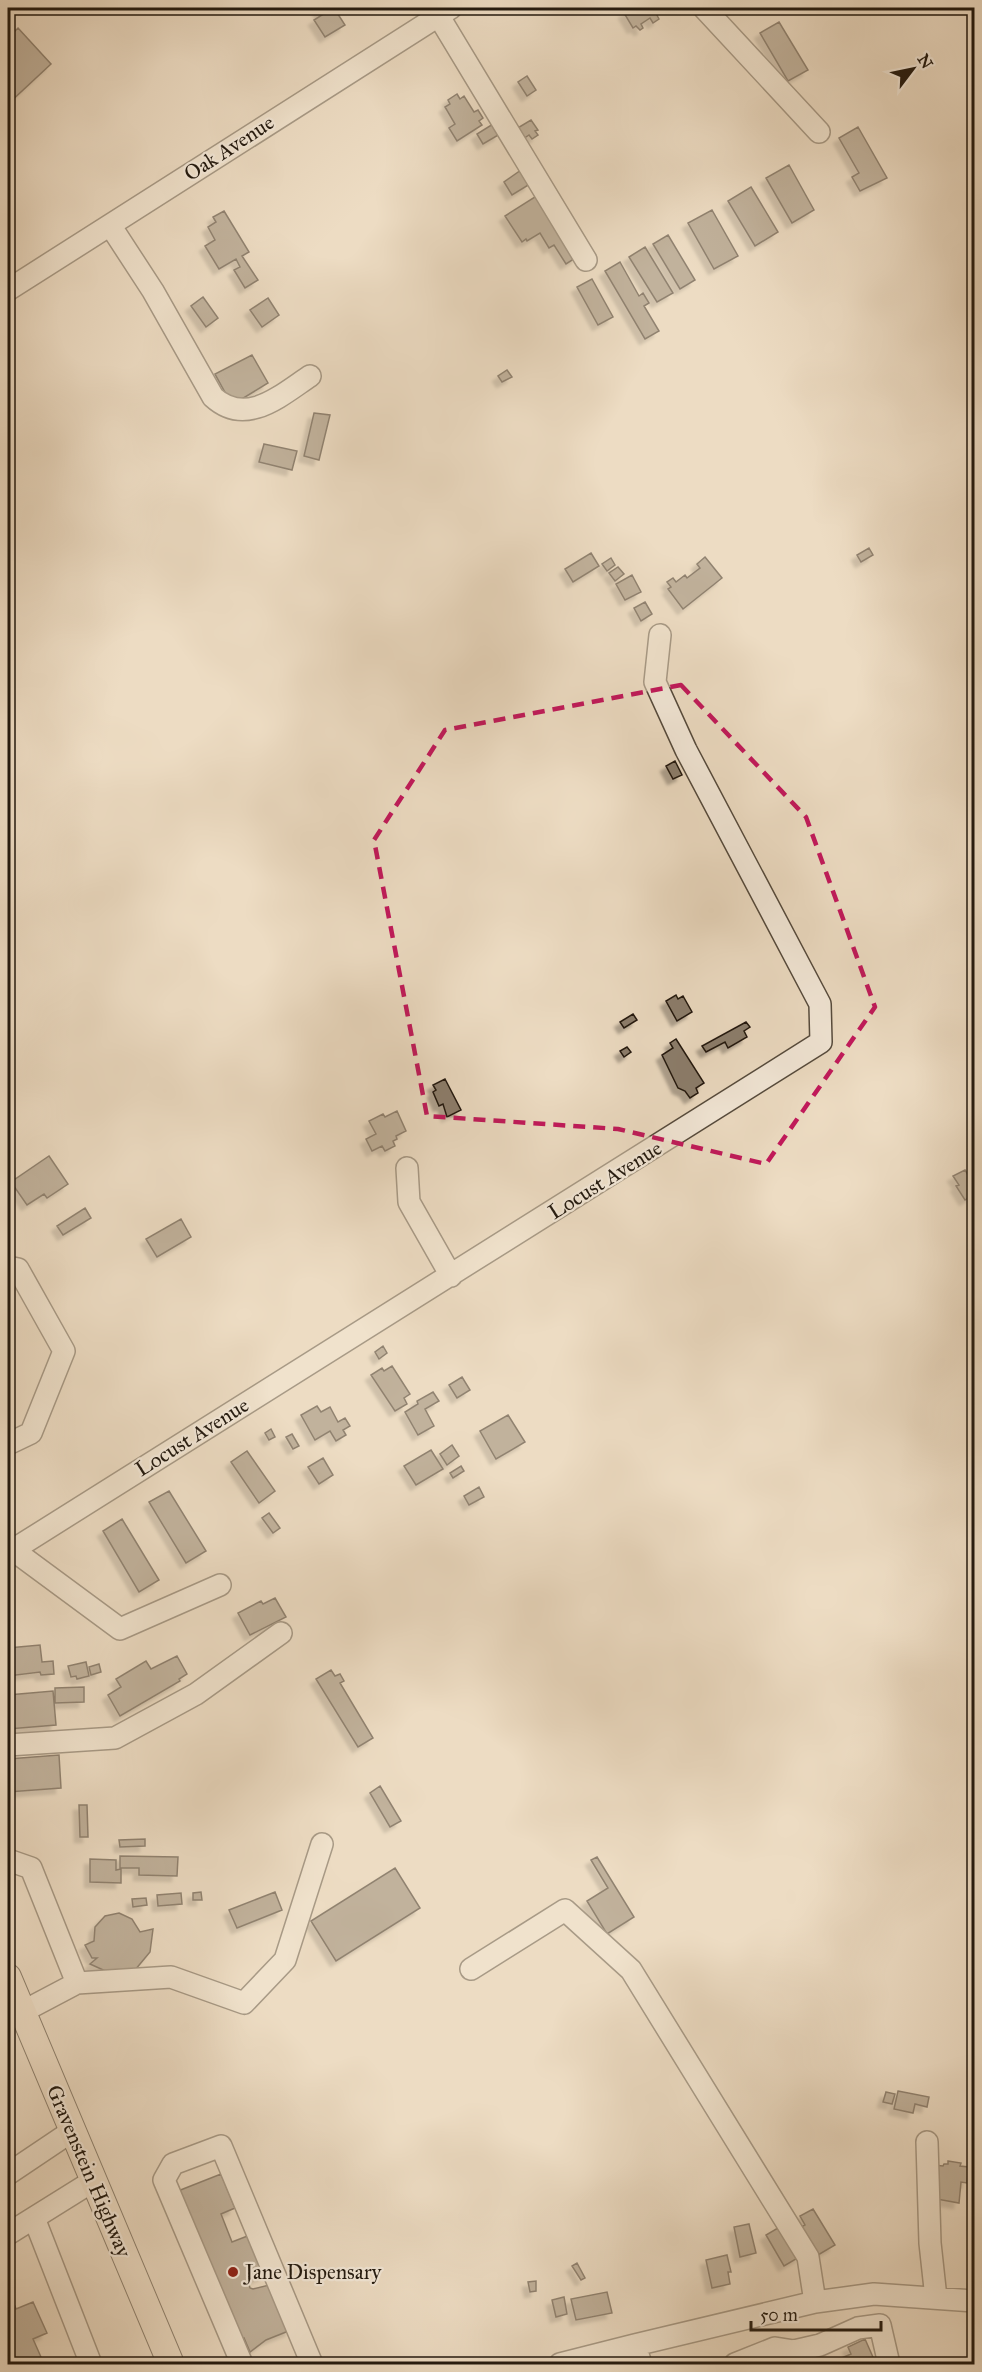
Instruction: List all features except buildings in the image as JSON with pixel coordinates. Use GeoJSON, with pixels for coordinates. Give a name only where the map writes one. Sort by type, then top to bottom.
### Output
{"type":"FeatureCollection","features":[{"type":"Feature","properties":{"kind":"main road","name":"Gravenstein Highway"},"geometry":{"type":"LineString","coordinates":[[8,1977],[171,2364]]}},
{"type":"Feature","properties":{"kind":"street"},"geometry":{"type":"LineString","coordinates":[[704,8],[819,132]]}},
{"type":"Feature","properties":{"kind":"street"},"geometry":{"type":"LineString","coordinates":[[445,11],[586,260]]}},
{"type":"Feature","properties":{"kind":"street","name":"Oak Avenue"},"geometry":{"type":"LineString","coordinates":[[8,290],[445,11]]}},
{"type":"Feature","properties":{"kind":"street"},"geometry":{"type":"LineString","coordinates":[[110,225],[153,291],[213,397],[223,406],[241,411],[262,406],[310,376]]}},
{"type":"Feature","properties":{"kind":"street","name":"Locust Avenue"},"geometry":{"type":"LineString","coordinates":[[10,1551],[821,1042],[820,1004],[686,750],[655,682],[660,635]]}},
{"type":"Feature","properties":{"kind":"street"},"geometry":{"type":"LineString","coordinates":[[407,1168],[409,1202],[450,1276]]}},
{"type":"Feature","properties":{"kind":"street"},"geometry":{"type":"LineString","coordinates":[[8,1267],[18,1269],[64,1352],[32,1433],[8,1444]]}},
{"type":"Feature","properties":{"kind":"street"},"geometry":{"type":"LineString","coordinates":[[10,1551],[120,1629],[220,1585]]}},
{"type":"Feature","properties":{"kind":"street"},"geometry":{"type":"LineString","coordinates":[[8,1744],[115,1738],[196,1694],[281,1633]]}},
{"type":"Feature","properties":{"kind":"street"},"geometry":{"type":"LineString","coordinates":[[22,2012],[77,1983],[171,1977],[244,2003],[285,1959],[322,1844]]}},
{"type":"Feature","properties":{"kind":"street"},"geometry":{"type":"LineString","coordinates":[[8,1860],[31,1868],[77,1983]]}},
{"type":"Feature","properties":{"kind":"street"},"geometry":{"type":"LineString","coordinates":[[471,1969],[565,1910],[631,1970],[808,2257],[815,2302]]}},
{"type":"Feature","properties":{"kind":"street"},"geometry":{"type":"LineString","coordinates":[[8,2174],[72,2131]]}},
{"type":"Feature","properties":{"kind":"street"},"geometry":{"type":"LineString","coordinates":[[927,2142],[930,2243],[936,2298]]}},
{"type":"Feature","properties":{"kind":"street"},"geometry":{"type":"LineString","coordinates":[[242,2364],[164,2180],[173,2164],[220,2146],[312,2364]]}},
{"type":"Feature","properties":{"kind":"street"},"geometry":{"type":"LineString","coordinates":[[8,2234],[93,2181]]}},
{"type":"Feature","properties":{"kind":"street"},"geometry":{"type":"LineString","coordinates":[[34,2218],[91,2364]]}},
{"type":"Feature","properties":{"kind":"street"},"geometry":{"type":"LineString","coordinates":[[561,2364],[638,2354],[815,2302],[874,2294],[975,2301]]}},
{"type":"Feature","properties":{"kind":"street"},"geometry":{"type":"LineString","coordinates":[[735,2364],[775,2348],[794,2351],[820,2345],[858,2328],[880,2325],[889,2364]]}},
{"type":"Feature","properties":{"kind":"highlighted area"},"geometry":{"type":"Polygon","coordinates":[[[681,685],[806,817],[875,1007],[766,1164],[618,1129],[427,1116],[374,840],[445,730],[681,685]]]}},
{"type":"Feature","properties":{"kind":"place","name":"Jane Dispensary"},"geometry":{"type":"Point","coordinates":[233,2272]}}]}
